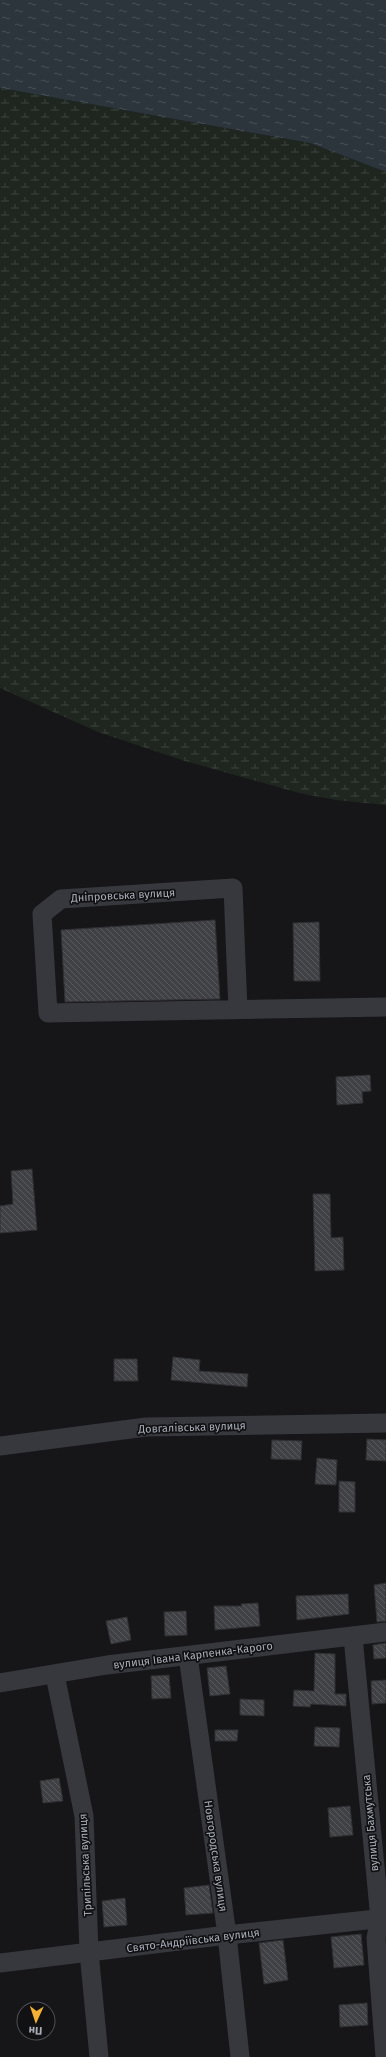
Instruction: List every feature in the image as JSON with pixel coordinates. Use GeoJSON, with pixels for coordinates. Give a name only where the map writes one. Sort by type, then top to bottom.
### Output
{"type":"FeatureCollection","features":[{"type":"Feature","properties":{"kind":"street","name":"Дніпровська вулиця"},"geometry":{"type":"LineString","coordinates":[[238,1010],[233,888],[61,899],[42,914],[48,1014],[386,1007]]}},
{"type":"Feature","properties":{"kind":"street","name":"Довгалівська вулиця"},"geometry":{"type":"LineString","coordinates":[[0,1446],[146,1427],[386,1423]]}},
{"type":"Feature","properties":{"kind":"street","name":"вулиця Івана Карпенка-Карого"},"geometry":{"type":"LineString","coordinates":[[0,1683],[55,1675],[107,1665],[386,1632]]}},
{"type":"Feature","properties":{"kind":"street","name":"вулиця Бахмутська"},"geometry":{"type":"LineString","coordinates":[[353,1637],[383,1918],[376,1938],[385,2057]]}},
{"type":"Feature","properties":{"kind":"street","name":"Новгородська вулиця"},"geometry":{"type":"LineString","coordinates":[[188,1656],[227,1935],[240,2057]]}},
{"type":"Feature","properties":{"kind":"street","name":"Трипільська вулиця"},"geometry":{"type":"LineString","coordinates":[[55,1675],[84,1816],[89,1952],[99,2057]]}},
{"type":"Feature","properties":{"kind":"street","name":"Свято-Андріївська вулиця"},"geometry":{"type":"LineString","coordinates":[[0,1963],[227,1935],[383,1918]]}},
{"type":"Feature","properties":{"kind":"green space"},"geometry":{"type":"Polygon","coordinates":[[[0,88],[310,143],[386,172],[386,805],[336,800],[299,793],[185,761],[98,732],[0,688],[0,88]]]}},
{"type":"Feature","properties":{"kind":"water"},"geometry":{"type":"Polygon","coordinates":[[[0,0],[386,0],[386,172],[310,143],[0,88],[0,0]]]}},
{"type":"Feature","properties":{"kind":"building"},"geometry":{"type":"Polygon","coordinates":[[[215,920],[220,999],[65,1002],[61,930],[215,920]]]}},
{"type":"Feature","properties":{"kind":"building"},"geometry":{"type":"Polygon","coordinates":[[[319,922],[320,981],[294,981],[293,923],[319,922]]]}},
{"type":"Feature","properties":{"kind":"building"},"geometry":{"type":"Polygon","coordinates":[[[370,1075],[371,1091],[362,1092],[363,1103],[337,1105],[336,1077],[370,1075]]]}},
{"type":"Feature","properties":{"kind":"building"},"geometry":{"type":"Polygon","coordinates":[[[32,1169],[37,1230],[0,1233],[0,1206],[13,1204],[11,1171],[32,1169]]]}},
{"type":"Feature","properties":{"kind":"building"},"geometry":{"type":"Polygon","coordinates":[[[313,1194],[330,1194],[331,1238],[343,1237],[344,1270],[315,1271],[313,1194]]]}},
{"type":"Feature","properties":{"kind":"building"},"geometry":{"type":"Polygon","coordinates":[[[173,1357],[200,1360],[199,1371],[248,1374],[247,1387],[171,1380],[173,1357]]]}},
{"type":"Feature","properties":{"kind":"building"},"geometry":{"type":"Polygon","coordinates":[[[114,1359],[137,1359],[138,1381],[114,1381],[114,1359]]]}},
{"type":"Feature","properties":{"kind":"building"},"geometry":{"type":"Polygon","coordinates":[[[367,1439],[386,1440],[386,1461],[366,1460],[367,1439]]]}},
{"type":"Feature","properties":{"kind":"building"},"geometry":{"type":"Polygon","coordinates":[[[272,1440],[302,1441],[301,1460],[271,1459],[272,1440]]]}},
{"type":"Feature","properties":{"kind":"building"},"geometry":{"type":"Polygon","coordinates":[[[317,1458],[337,1460],[336,1485],[315,1484],[317,1458]]]}},
{"type":"Feature","properties":{"kind":"building"},"geometry":{"type":"Polygon","coordinates":[[[339,1481],[355,1482],[355,1512],[339,1512],[339,1481]]]}},
{"type":"Feature","properties":{"kind":"building"},"geometry":{"type":"Polygon","coordinates":[[[386,1583],[386,1621],[377,1622],[374,1585],[386,1583]]]}},
{"type":"Feature","properties":{"kind":"building"},"geometry":{"type":"Polygon","coordinates":[[[348,1594],[349,1614],[297,1620],[296,1596],[348,1594]]]}},
{"type":"Feature","properties":{"kind":"building"},"geometry":{"type":"Polygon","coordinates":[[[258,1603],[260,1626],[215,1630],[214,1606],[242,1606],[241,1604],[258,1603]]]}},
{"type":"Feature","properties":{"kind":"building"},"geometry":{"type":"Polygon","coordinates":[[[186,1611],[187,1635],[165,1636],[164,1612],[186,1611]]]}},
{"type":"Feature","properties":{"kind":"building"},"geometry":{"type":"Polygon","coordinates":[[[127,1617],[131,1640],[111,1644],[106,1621],[127,1617]]]}},
{"type":"Feature","properties":{"kind":"building"},"geometry":{"type":"Polygon","coordinates":[[[386,1643],[386,1658],[374,1659],[373,1645],[386,1643]]]}},
{"type":"Feature","properties":{"kind":"building"},"geometry":{"type":"Polygon","coordinates":[[[315,1653],[335,1654],[335,1694],[346,1694],[346,1706],[311,1704],[310,1707],[293,1706],[294,1690],[314,1691],[315,1653]]]}},
{"type":"Feature","properties":{"kind":"building"},"geometry":{"type":"Polygon","coordinates":[[[226,1666],[230,1694],[210,1696],[207,1668],[226,1666]]]}},
{"type":"Feature","properties":{"kind":"building"},"geometry":{"type":"Polygon","coordinates":[[[169,1675],[171,1698],[152,1699],[151,1676],[169,1675]]]}},
{"type":"Feature","properties":{"kind":"building"},"geometry":{"type":"Polygon","coordinates":[[[386,1680],[386,1703],[372,1704],[371,1681],[386,1680]]]}},
{"type":"Feature","properties":{"kind":"building"},"geometry":{"type":"Polygon","coordinates":[[[240,1699],[264,1700],[264,1716],[240,1715],[240,1699]]]}},
{"type":"Feature","properties":{"kind":"building"},"geometry":{"type":"Polygon","coordinates":[[[315,1727],[340,1728],[339,1747],[314,1746],[315,1727]]]}},
{"type":"Feature","properties":{"kind":"building"},"geometry":{"type":"Polygon","coordinates":[[[215,1730],[238,1730],[237,1741],[215,1741],[215,1730]]]}},
{"type":"Feature","properties":{"kind":"building"},"geometry":{"type":"Polygon","coordinates":[[[59,1778],[63,1801],[43,1803],[40,1781],[59,1778]]]}},
{"type":"Feature","properties":{"kind":"building"},"geometry":{"type":"Polygon","coordinates":[[[350,1806],[353,1835],[330,1837],[328,1808],[350,1806]]]}},
{"type":"Feature","properties":{"kind":"building"},"geometry":{"type":"Polygon","coordinates":[[[209,1885],[213,1913],[186,1915],[184,1888],[209,1885]]]}},
{"type":"Feature","properties":{"kind":"building"},"geometry":{"type":"Polygon","coordinates":[[[125,1898],[127,1925],[104,1927],[102,1901],[125,1898]]]}},
{"type":"Feature","properties":{"kind":"building"},"geometry":{"type":"Polygon","coordinates":[[[361,1934],[364,1965],[334,1968],[331,1937],[361,1934]]]}},
{"type":"Feature","properties":{"kind":"building"},"geometry":{"type":"Polygon","coordinates":[[[283,1940],[288,1980],[264,1984],[259,1943],[283,1940]]]}},
{"type":"Feature","properties":{"kind":"building"},"geometry":{"type":"Polygon","coordinates":[[[367,2003],[368,2025],[340,2027],[339,2005],[367,2003]]]}}]}
